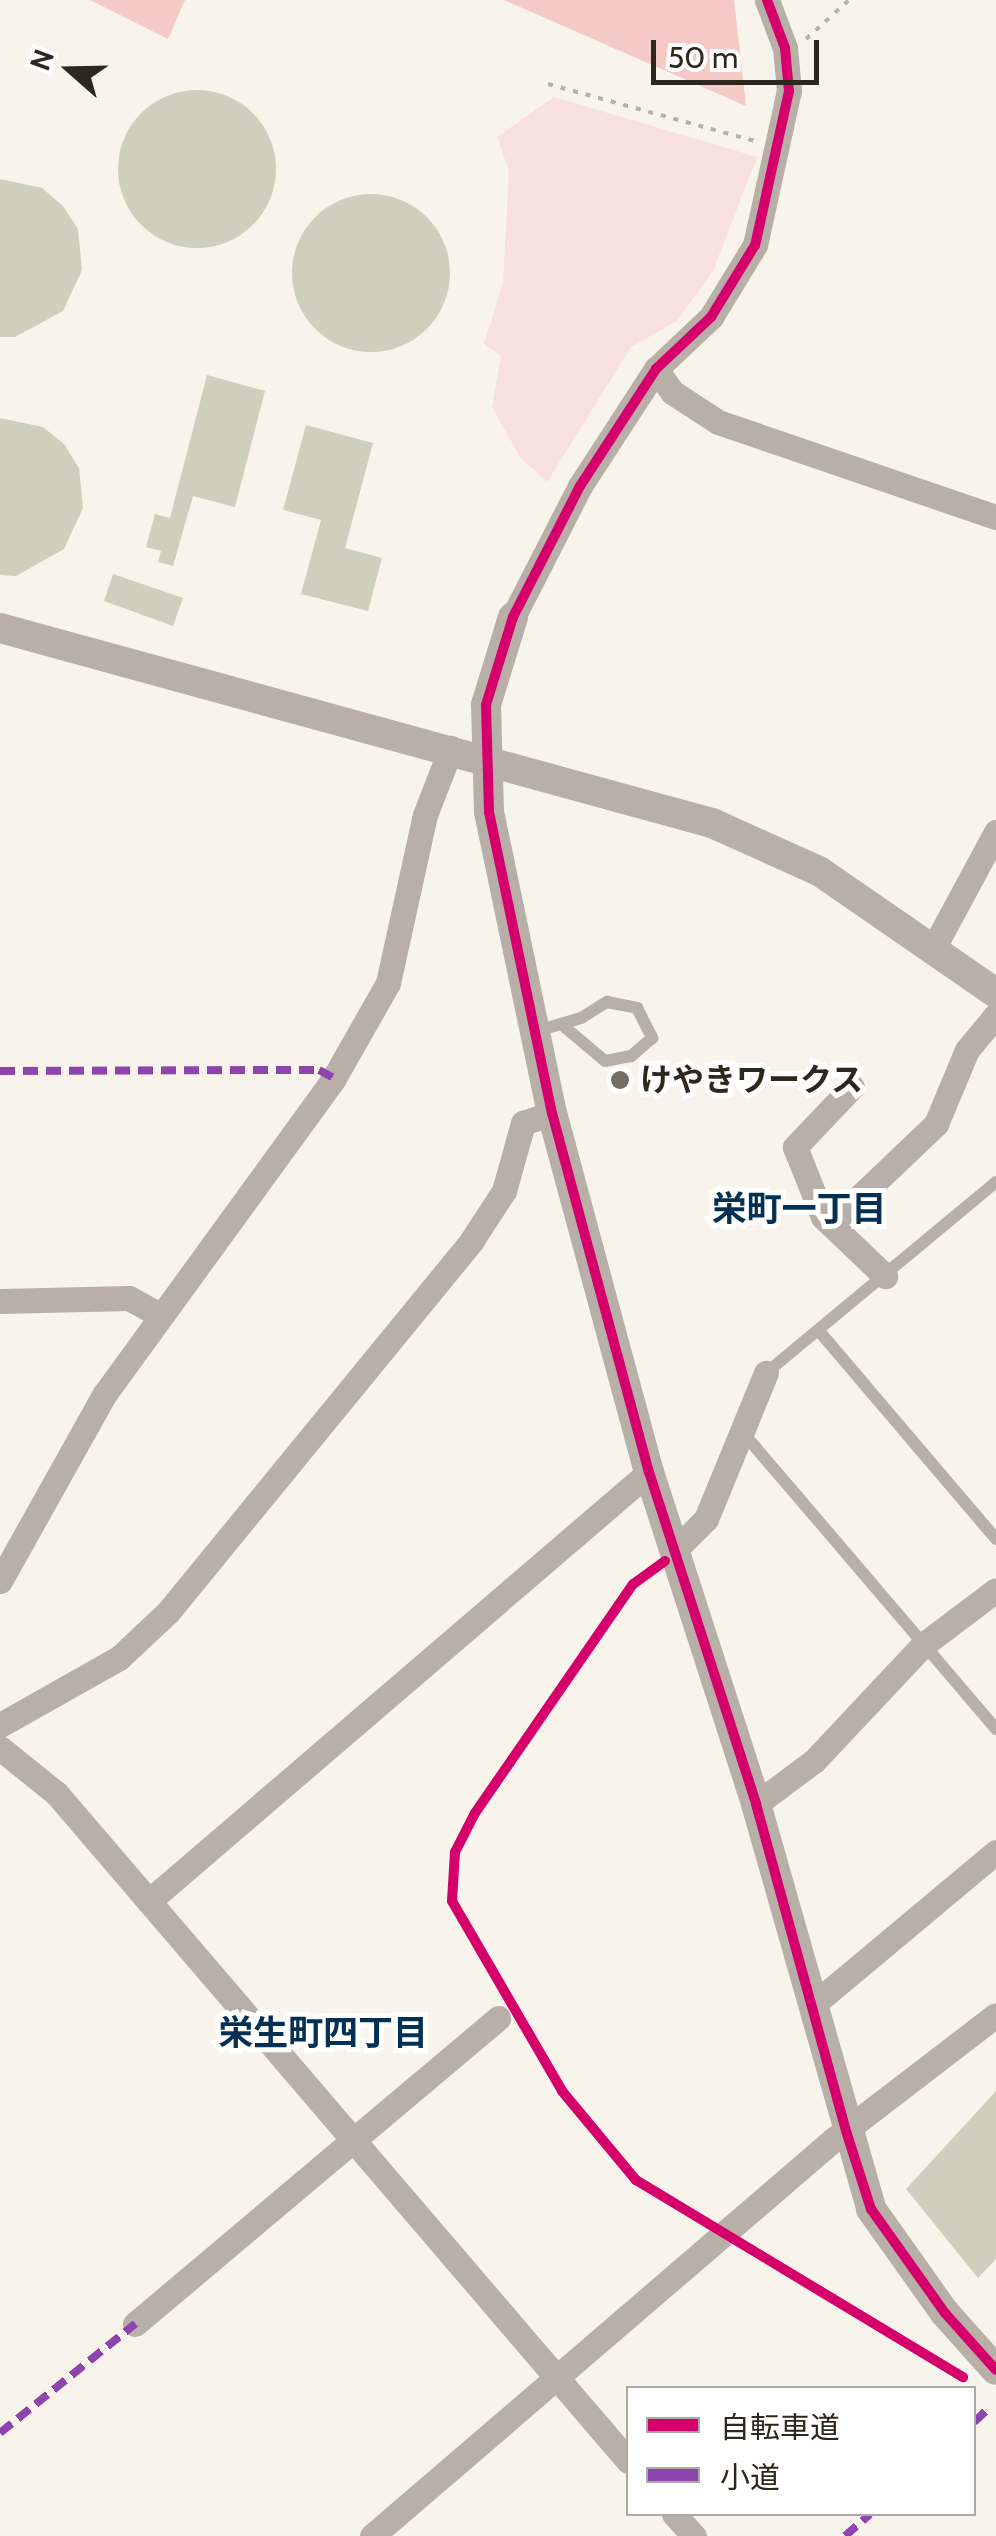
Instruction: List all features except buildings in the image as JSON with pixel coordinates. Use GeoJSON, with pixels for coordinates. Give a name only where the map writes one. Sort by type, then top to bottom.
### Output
{"type":"FeatureCollection","features":[{"type":"Feature","properties":{"kind":"street"},"geometry":{"type":"LineString","coordinates":[[767,0],[784,48],[789,92],[780,148],[742,274],[691,342],[656,369],[580,486],[514,617],[486,705],[489,812],[548,1028],[552,1113],[649,1472],[756,1804],[871,2209],[945,2313],[996,2370]]}},
{"type":"Feature","properties":{"kind":"street"},"geometry":{"type":"LineString","coordinates":[[656,369],[672,392],[718,422],[996,516]]}},
{"type":"Feature","properties":{"kind":"street"},"geometry":{"type":"LineString","coordinates":[[0,628],[452,748],[762,843],[819,870],[996,993]]}},
{"type":"Feature","properties":{"kind":"street"},"geometry":{"type":"LineString","coordinates":[[0,1580],[158,1314],[334,1078],[388,983],[424,815],[452,748]]}},
{"type":"Feature","properties":{"kind":"street"},"geometry":{"type":"LineString","coordinates":[[934,947],[996,832]]}},
{"type":"Feature","properties":{"kind":"street"},"geometry":{"type":"LineString","coordinates":[[831,1224],[936,1124],[967,1050],[996,1015]]}},
{"type":"Feature","properties":{"kind":"street"},"geometry":{"type":"LineString","coordinates":[[852,1086],[795,1147],[831,1224],[885,1276]]}},
{"type":"Feature","properties":{"kind":"street"},"geometry":{"type":"LineString","coordinates":[[0,1725],[120,1658],[168,1612],[472,1240],[504,1191],[523,1124],[552,1113]]}},
{"type":"Feature","properties":{"kind":"street"},"geometry":{"type":"LineString","coordinates":[[0,1301],[128,1298],[158,1314]]}},
{"type":"Feature","properties":{"kind":"street"},"geometry":{"type":"LineString","coordinates":[[674,1551],[706,1519],[745,1435],[766,1373]]}},
{"type":"Feature","properties":{"kind":"street"},"geometry":{"type":"LineString","coordinates":[[149,1901],[649,1472]]}},
{"type":"Feature","properties":{"kind":"street"},"geometry":{"type":"LineString","coordinates":[[756,1804],[814,1761],[923,1645],[996,1590]]}},
{"type":"Feature","properties":{"kind":"street"},"geometry":{"type":"LineString","coordinates":[[0,1748],[57,1794],[354,2143],[560,2376],[626,2458]]}},
{"type":"Feature","properties":{"kind":"street"},"geometry":{"type":"LineString","coordinates":[[814,2004],[996,1852]]}},
{"type":"Feature","properties":{"kind":"street"},"geometry":{"type":"LineString","coordinates":[[372,2536],[847,2134],[996,2016]]}},
{"type":"Feature","properties":{"kind":"street"},"geometry":{"type":"LineString","coordinates":[[135,2324],[498,2018]]}},
{"type":"Feature","properties":{"kind":"street"},"geometry":{"type":"LineString","coordinates":[[676,2516],[694,2536]]}},
{"type":"Feature","properties":{"kind":"lane"},"geometry":{"type":"LineString","coordinates":[[607,1002],[638,1008],[652,1038],[631,1056],[605,1061],[548,1028],[607,1002]]}},
{"type":"Feature","properties":{"kind":"lane"},"geometry":{"type":"LineString","coordinates":[[766,1373],[996,1182]]}},
{"type":"Feature","properties":{"kind":"lane"},"geometry":{"type":"LineString","coordinates":[[818,1331],[996,1539]]}},
{"type":"Feature","properties":{"kind":"lane"},"geometry":{"type":"LineString","coordinates":[[745,1435],[996,1729]]}},
{"type":"Feature","properties":{"kind":"path"},"geometry":{"type":"LineString","coordinates":[[784,48],[798,47],[849,0]]}},
{"type":"Feature","properties":{"kind":"path"},"geometry":{"type":"LineString","coordinates":[[548,84],[780,148]]}},
{"type":"Feature","properties":{"kind":"shaded area"},"geometry":{"type":"Polygon","coordinates":[[[90,0],[185,0],[168,39],[90,0]]]}},
{"type":"Feature","properties":{"kind":"shaded area"},"geometry":{"type":"Polygon","coordinates":[[[504,0],[734,0],[746,106],[504,0]]]}},
{"type":"Feature","properties":{"kind":"shaded area"},"geometry":{"type":"Polygon","coordinates":[[[554,97],[757,157],[713,271],[677,321],[631,347],[547,482],[520,457],[492,407],[501,356],[484,344],[503,283],[509,171],[497,137],[554,97]]]}},
{"type":"Feature","properties":{"kind":"marked path"},"geometry":{"type":"LineString","coordinates":[[0,1071],[319,1070],[334,1078]]}},
{"type":"Feature","properties":{"kind":"marked path"},"geometry":{"type":"LineString","coordinates":[[0,2433],[135,2324]]}},
{"type":"Feature","properties":{"kind":"marked path"},"geometry":{"type":"LineString","coordinates":[[976,2420],[987,2410]]}},
{"type":"Feature","properties":{"kind":"marked path"},"geometry":{"type":"LineString","coordinates":[[845,2536],[868,2516]]}},
{"type":"Feature","properties":{"kind":"cycle path"},"geometry":{"type":"LineString","coordinates":[[767,0],[785,48],[789,91],[755,245],[711,317],[656,369],[580,486],[513,617],[486,705],[489,812],[552,1113],[649,1472],[756,1804],[871,2209],[945,2313],[996,2370]]}},
{"type":"Feature","properties":{"kind":"cycle path"},"geometry":{"type":"LineString","coordinates":[[665,1561],[633,1584],[475,1813],[455,1852],[452,1901],[562,2091],[636,2180],[963,2377]]}},
{"type":"Feature","properties":{"kind":"place","name":"けやきワークス"},"geometry":{"type":"Point","coordinates":[620,1080]}},
{"type":"Feature","properties":{"kind":"district","name":"栄町一丁目"},"geometry":{"type":"Point","coordinates":[799,1209]}},
{"type":"Feature","properties":{"kind":"district","name":"栄生町四丁目"},"geometry":{"type":"Point","coordinates":[323,2033]}}]}
